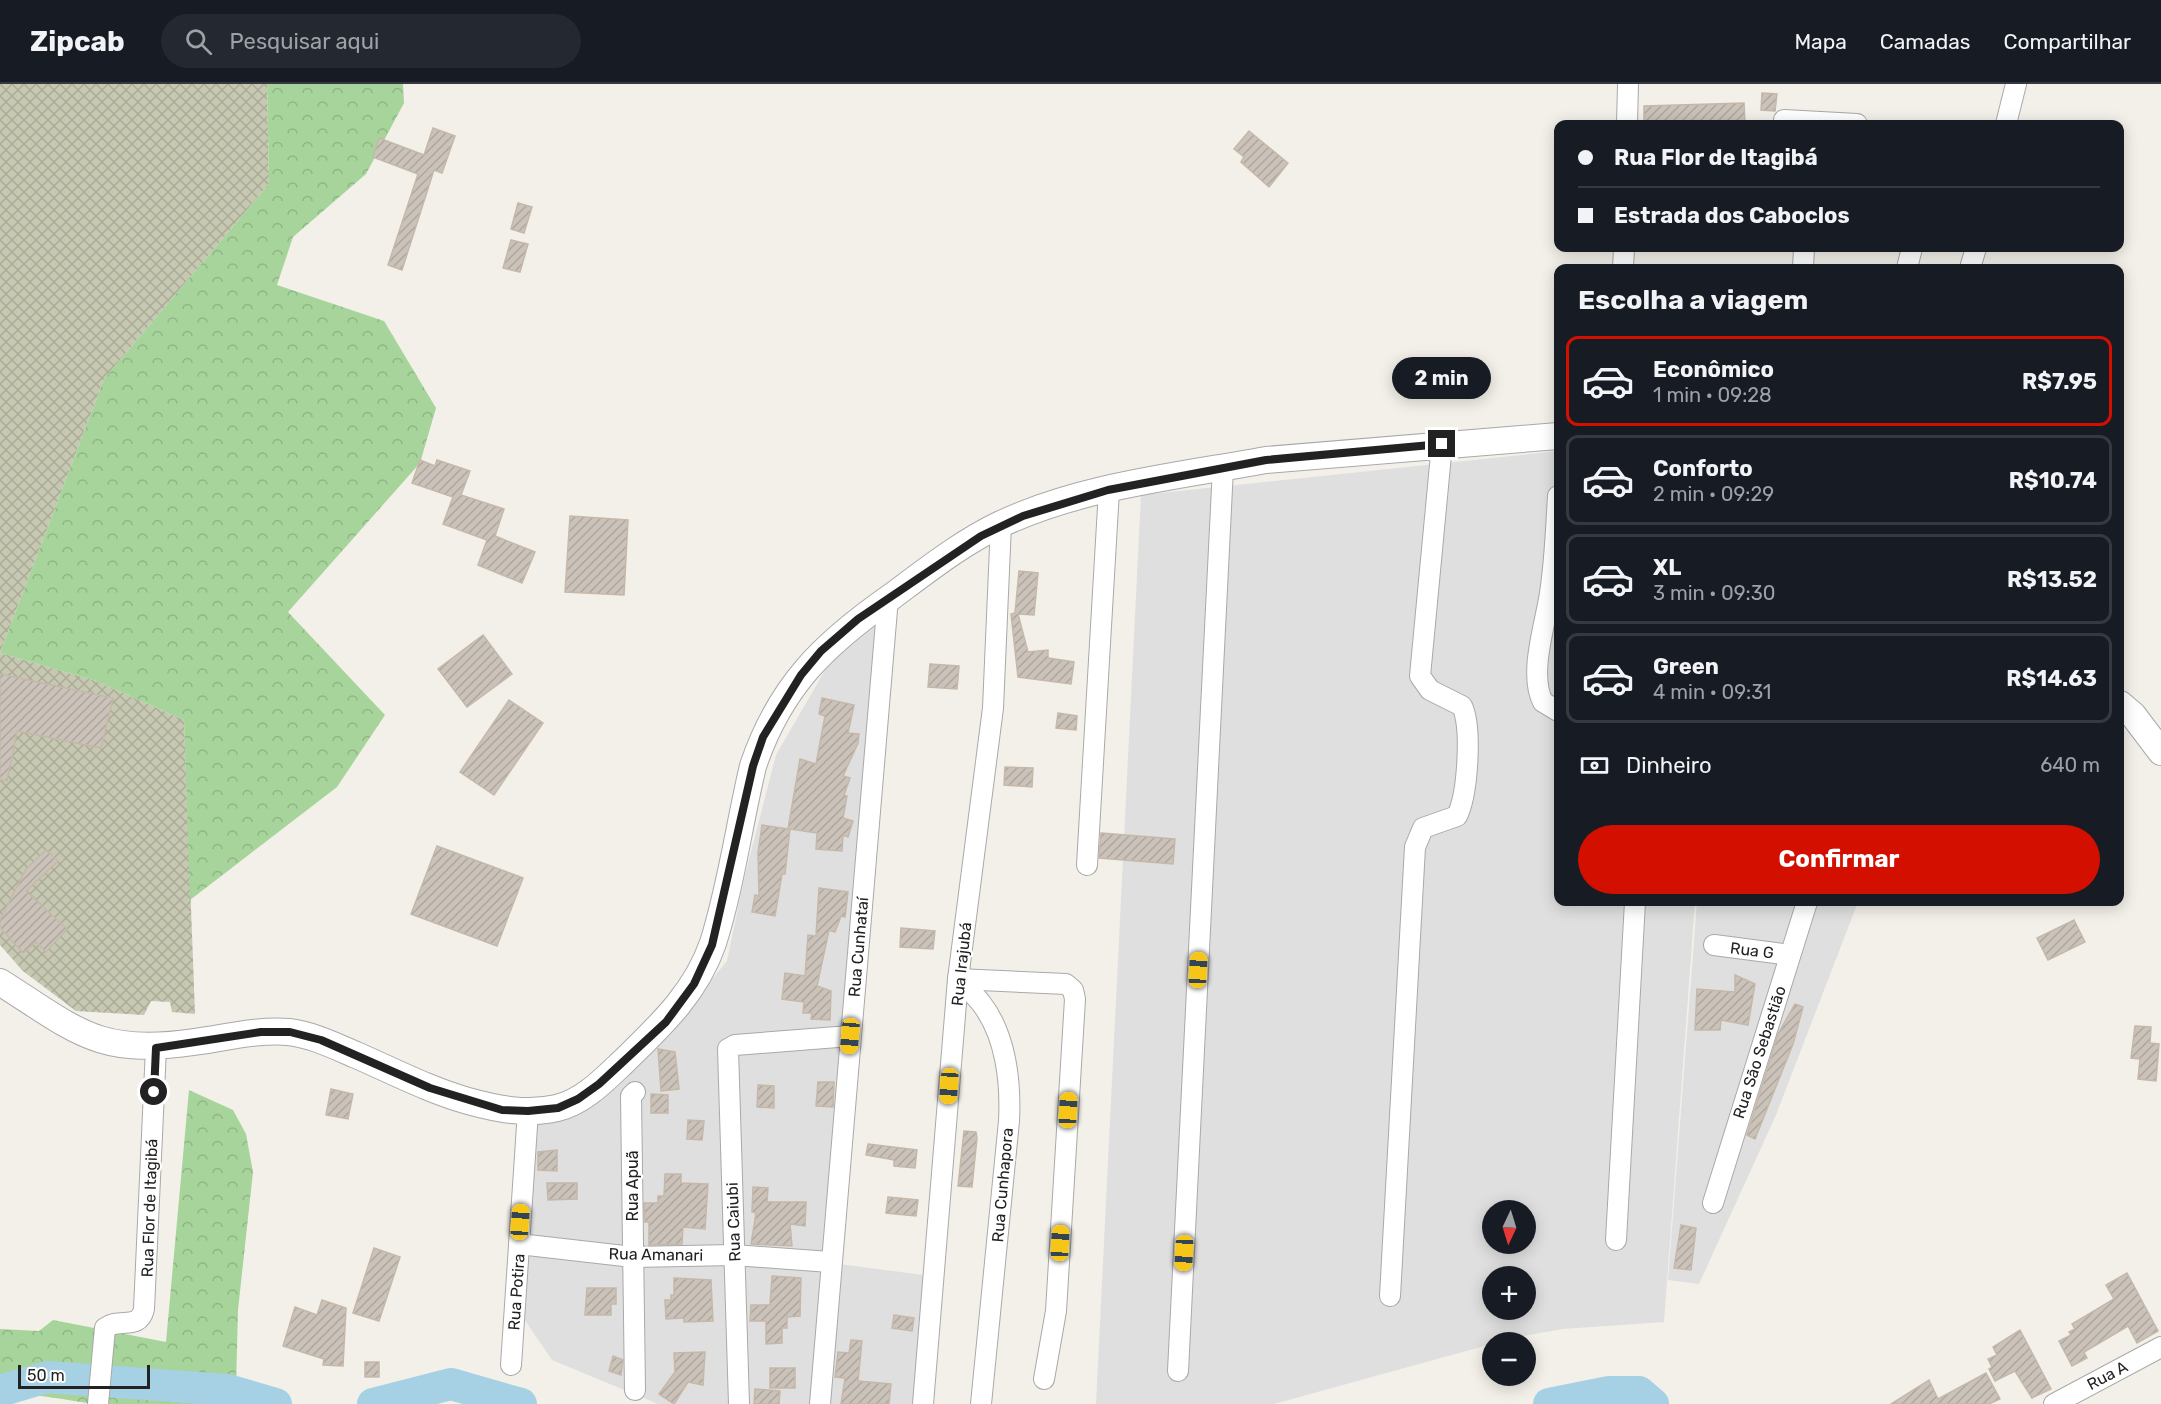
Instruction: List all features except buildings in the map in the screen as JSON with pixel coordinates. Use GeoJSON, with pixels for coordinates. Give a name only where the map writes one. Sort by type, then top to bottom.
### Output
{"type":"FeatureCollection","features":[{"type":"Feature","properties":{"kind":"street"},"geometry":{"type":"LineString","coordinates":[[1627,120],[1628,84]]}},
{"type":"Feature","properties":{"kind":"street"},"geometry":{"type":"LineString","coordinates":[[2007,120],[2016,84]]}},
{"type":"Feature","properties":{"kind":"street"},"geometry":{"type":"LineString","coordinates":[[0,982],[58,1022],[114,1045],[156,1048],[261,1032],[290,1032],[321,1040],[430,1088],[466,1101],[502,1110],[528,1111],[558,1108],[578,1099],[599,1084],[666,1022],[694,984],[712,945],[753,766],[763,737],[801,675],[821,651],[858,619],[960,548],[1001,524],[1066,501],[1108,490],[1223,468],[1266,460],[1554,436]]}},
{"type":"Feature","properties":{"kind":"street"},"geometry":{"type":"LineString","coordinates":[[1390,1296],[1415,848],[1423,828],[1457,816],[1463,795],[1467,741],[1468,722],[1462,706],[1430,690],[1420,676],[1442,444]]}},
{"type":"Feature","properties":{"kind":"street"},"geometry":{"type":"LineString","coordinates":[[1178,1371],[1223,468]]}},
{"type":"Feature","properties":{"kind":"street"},"geometry":{"type":"LineString","coordinates":[[1087,865],[1108,490]]}},
{"type":"Feature","properties":{"kind":"street","name":"Rua Irajubá"},"geometry":{"type":"LineString","coordinates":[[922,1404],[958,980],[993,708],[1001,524]]}},
{"type":"Feature","properties":{"kind":"street"},"geometry":{"type":"LineString","coordinates":[[1554,551],[1551,592],[1541,638],[1538,685],[1543,702],[1554,709]]}},
{"type":"Feature","properties":{"kind":"street","name":"Rua Cunhataí"},"geometry":{"type":"LineString","coordinates":[[820,1404],[830,1262],[888,598]]}},
{"type":"Feature","properties":{"kind":"street"},"geometry":{"type":"LineString","coordinates":[[2124,707],[2133,715],[2161,753]]}},
{"type":"Feature","properties":{"kind":"street"},"geometry":{"type":"LineString","coordinates":[[1616,1240],[1635,906]]}},
{"type":"Feature","properties":{"kind":"street","name":"Rua São Sebastião"},"geometry":{"type":"LineString","coordinates":[[1713,1203],[1806,906]]}},
{"type":"Feature","properties":{"kind":"street","name":"Rua G"},"geometry":{"type":"LineString","coordinates":[[1714,945],[1790,955]]}},
{"type":"Feature","properties":{"kind":"street"},"geometry":{"type":"LineString","coordinates":[[958,980],[1066,984],[1073,990],[1074,1011],[1056,1311],[1044,1379]]}},
{"type":"Feature","properties":{"kind":"street","name":"Rua Cunhapora"},"geometry":{"type":"LineString","coordinates":[[958,980],[982,1004],[1000,1041],[1009,1081],[1008,1120],[981,1404]]}},
{"type":"Feature","properties":{"kind":"street","name":"Rua Caiubi"},"geometry":{"type":"LineString","coordinates":[[739,1404],[728,1049],[735,1045],[850,1036]]}},
{"type":"Feature","properties":{"kind":"street","name":"Rua Flor de Itagibá"},"geometry":{"type":"LineString","coordinates":[[98,1404],[102,1338],[105,1328],[112,1323],[135,1323],[142,1318],[144,1309],[156,1048]]}},
{"type":"Feature","properties":{"kind":"street","name":"Rua Apuã"},"geometry":{"type":"LineString","coordinates":[[635,1092],[631,1096],[635,1390]]}},
{"type":"Feature","properties":{"kind":"street","name":"Rua Potira"},"geometry":{"type":"LineString","coordinates":[[511,1365],[528,1111]]}},
{"type":"Feature","properties":{"kind":"street","name":"Rua Amanari"},"geometry":{"type":"LineString","coordinates":[[519,1244],[633,1257],[734,1255],[830,1262]]}},
{"type":"Feature","properties":{"kind":"street","name":"Rua A"},"geometry":{"type":"LineString","coordinates":[[2054,1404],[2161,1347]]}},
{"type":"Feature","properties":{"kind":"shaded area"},"geometry":{"type":"Polygon","coordinates":[[[0,84],[267,84],[269,184],[104,379],[0,653],[0,84]]]}},
{"type":"Feature","properties":{"kind":"shaded area"},"geometry":{"type":"Polygon","coordinates":[[[1554,451],[1554,906],[1695,906],[1664,1322],[1563,1329],[1536,1334],[1482,1332],[1482,1347],[1274,1404],[1096,1404],[1141,495],[1554,451]]]}},
{"type":"Feature","properties":{"kind":"shaded area"},"geometry":{"type":"Polygon","coordinates":[[[889,605],[839,1264],[931,1276],[914,1404],[658,1404],[552,1360],[522,1316],[536,1113],[687,1010],[727,961],[744,879],[776,755],[835,653],[889,605]]]}},
{"type":"Feature","properties":{"kind":"shaded area"},"geometry":{"type":"Polygon","coordinates":[[[0,653],[96,681],[184,720],[195,1014],[172,1012],[170,1002],[151,1001],[144,1015],[76,1011],[23,971],[0,945],[0,653]]]}},
{"type":"Feature","properties":{"kind":"shaded area"},"geometry":{"type":"Polygon","coordinates":[[[1697,906],[1856,906],[1776,1115],[1699,1284],[1668,1280],[1697,906]]]}},
{"type":"Feature","properties":{"kind":"green space"},"geometry":{"type":"Polygon","coordinates":[[[267,84],[403,84],[404,103],[366,174],[293,237],[277,285],[384,321],[436,408],[420,463],[288,612],[385,715],[337,787],[190,900],[184,720],[96,681],[0,653],[104,379],[269,184],[267,84]]]}},
{"type":"Feature","properties":{"kind":"green space"},"geometry":{"type":"Polygon","coordinates":[[[189,1090],[233,1110],[246,1134],[253,1172],[238,1310],[236,1386],[241,1404],[97,1404],[24,1395],[0,1398],[0,1329],[39,1331],[53,1320],[166,1342],[189,1090]]]}},
{"type":"Feature","properties":{"kind":"waterway"},"geometry":{"type":"LineString","coordinates":[[0,1391],[47,1377],[228,1390],[276,1404]]}},
{"type":"Feature","properties":{"kind":"waterway"},"geometry":{"type":"LineString","coordinates":[[373,1404],[451,1384],[521,1404]]}},
{"type":"Feature","properties":{"kind":"waterway"},"geometry":{"type":"LineString","coordinates":[[1549,1404],[1609,1392],[1639,1392],[1653,1404]]}},
{"type":"Feature","properties":{"kind":"route"},"geometry":{"type":"LineString","coordinates":[[154,1092],[156,1048],[261,1032],[290,1032],[321,1040],[430,1088],[466,1101],[502,1110],[528,1111],[558,1108],[578,1099],[599,1084],[666,1022],[694,984],[712,945],[725,897],[753,766],[763,737],[801,675],[821,651],[858,619],[941,560],[1001,524],[1066,501],[1108,490],[1266,460],[1442,444]]}}]}
